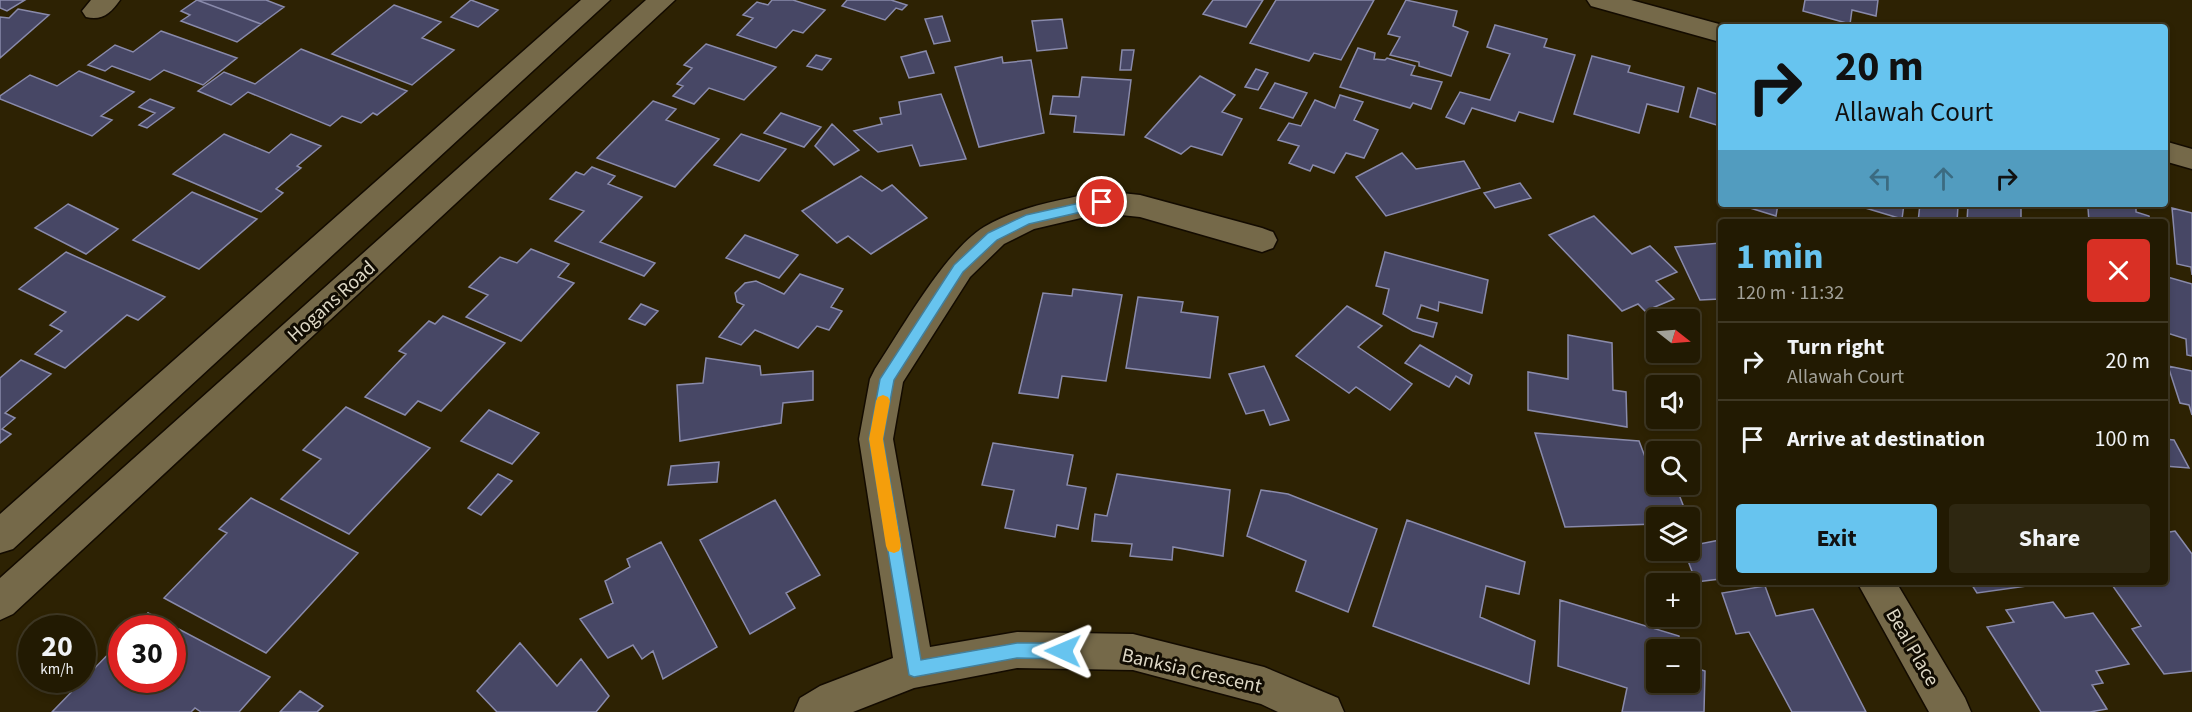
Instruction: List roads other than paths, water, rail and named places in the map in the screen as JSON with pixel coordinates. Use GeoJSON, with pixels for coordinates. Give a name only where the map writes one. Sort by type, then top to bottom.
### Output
{"type":"FeatureCollection","features":[{"type":"Feature","properties":{"kind":"street"},"geometry":{"type":"LineString","coordinates":[[0,537],[597,0]]}},
{"type":"Feature","properties":{"kind":"street","name":"Hogans Road"},"geometry":{"type":"LineString","coordinates":[[0,602],[662,0]]}},
{"type":"Feature","properties":{"kind":"street"},"geometry":{"type":"LineString","coordinates":[[1600,0],[1633,4],[1718,32]]}},
{"type":"Feature","properties":{"kind":"street"},"geometry":{"type":"LineString","coordinates":[[2168,153],[2192,159]]}},
{"type":"Feature","properties":{"kind":"street"},"geometry":{"type":"LineString","coordinates":[[914,669],[876,439],[887,379],[959,268],[993,236],[1026,220],[1102,202],[1140,206],[1262,240]]}},
{"type":"Feature","properties":{"kind":"street","name":"Beal Place"},"geometry":{"type":"LineString","coordinates":[[1878,585],[1951,712]]}},
{"type":"Feature","properties":{"kind":"street","name":"Banksia Crescent"},"geometry":{"type":"LineString","coordinates":[[814,712],[834,700],[914,669],[1017,651],[1133,652],[1264,686],[1324,712]]}}]}
